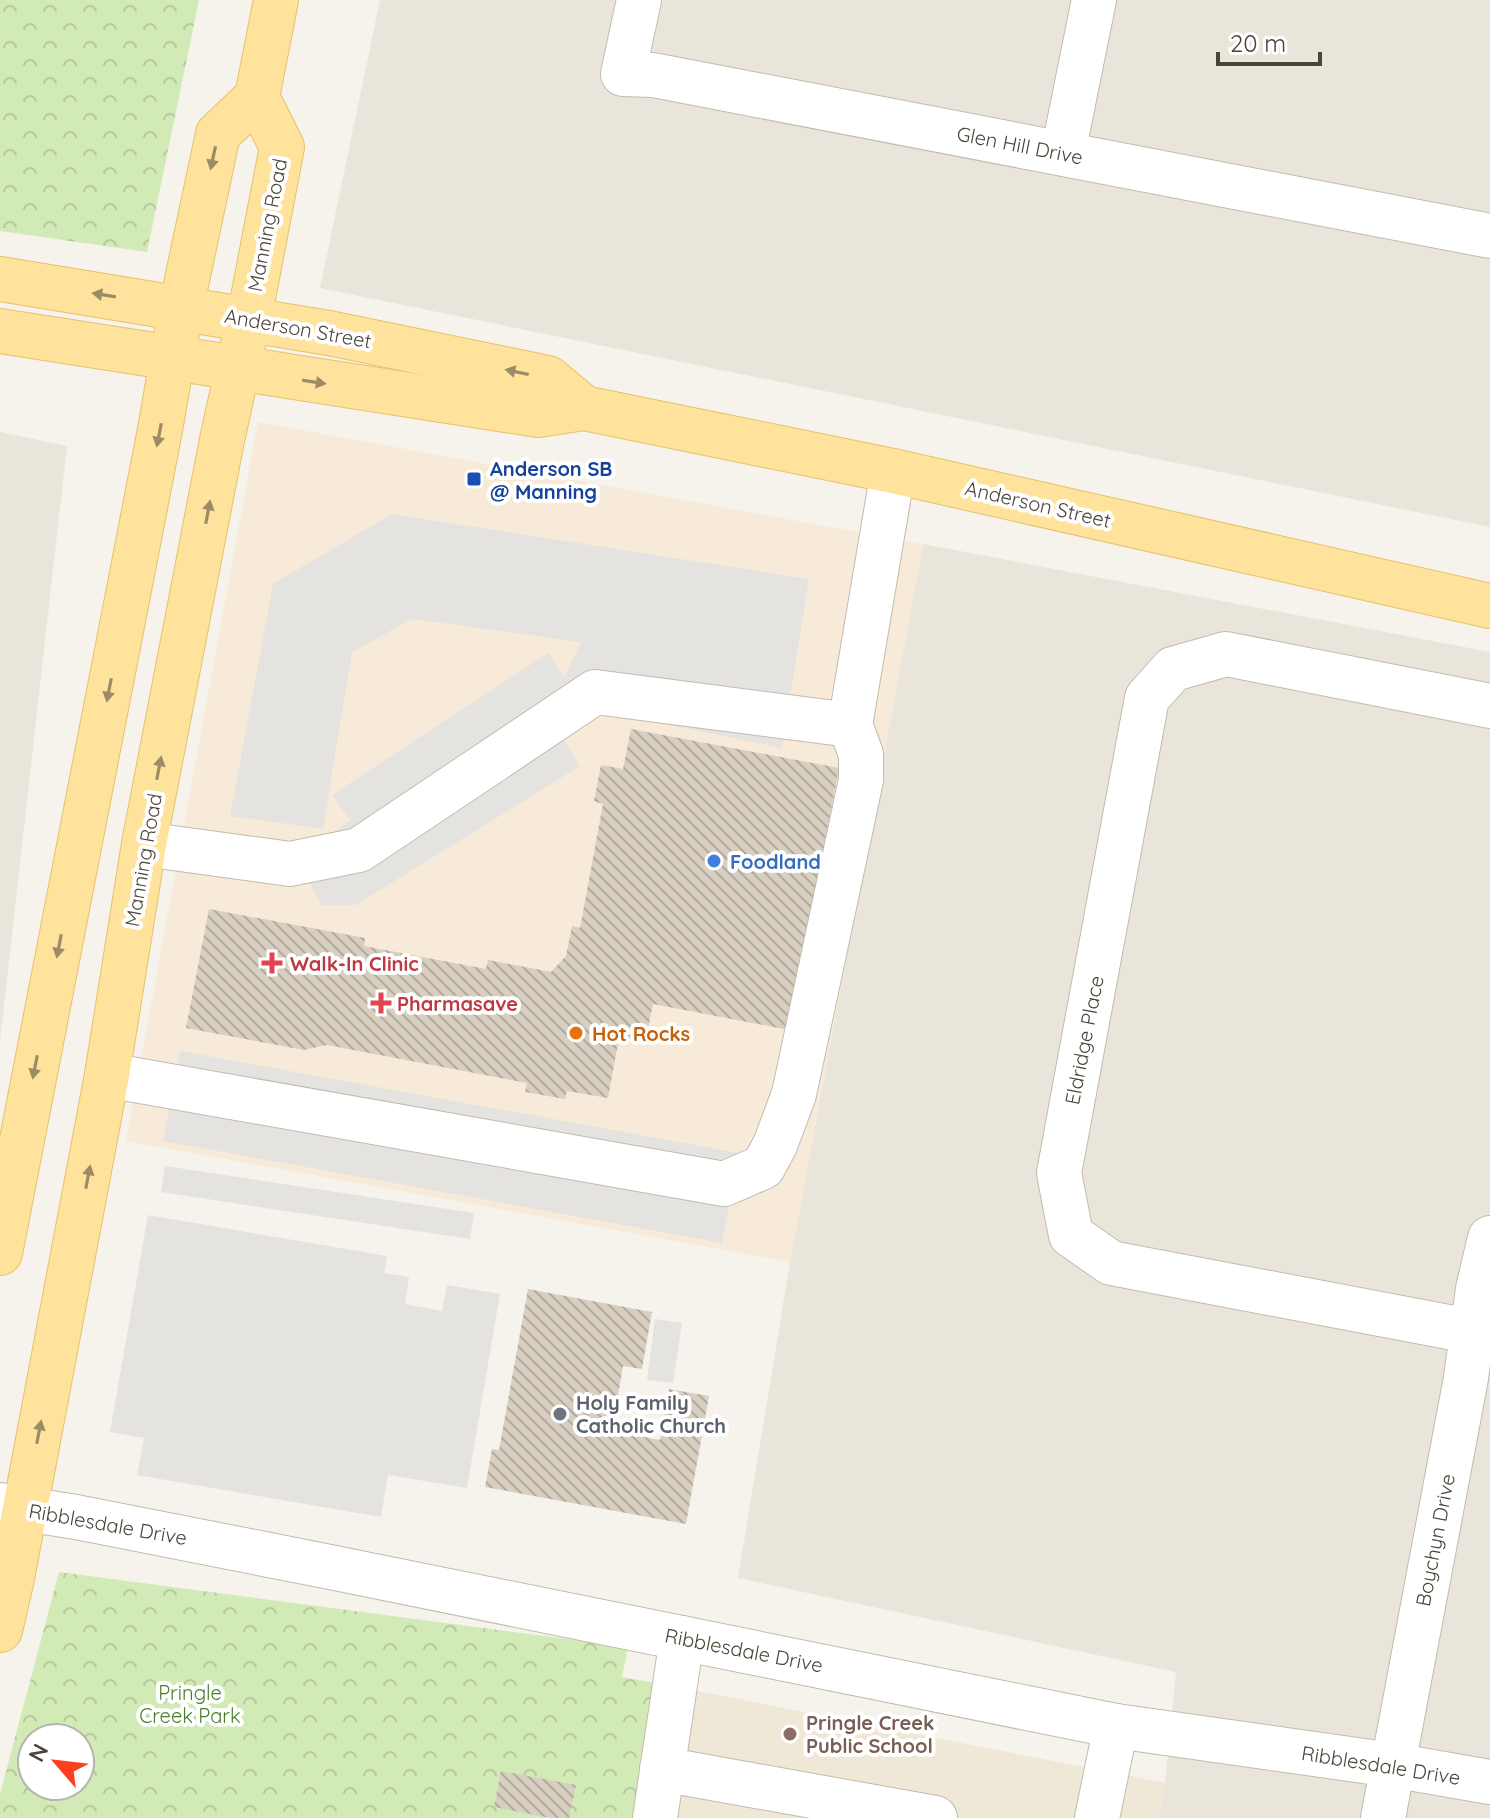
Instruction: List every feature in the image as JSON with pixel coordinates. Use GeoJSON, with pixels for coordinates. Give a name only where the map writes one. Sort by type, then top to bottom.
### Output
{"type":"FeatureCollection","features":[{"type":"Feature","properties":{"kind":"main road"},"geometry":{"type":"LineString","coordinates":[[0,1253],[181,308],[218,134],[257,97],[276,0]]}},
{"type":"Feature","properties":{"kind":"main road","name":"Manning Road"},"geometry":{"type":"LineString","coordinates":[[0,1630],[12,1578],[12,1507],[107,1075],[144,844],[282,147],[257,97]]}},
{"type":"Feature","properties":{"kind":"main road","name":"Anderson Street"},"geometry":{"type":"LineString","coordinates":[[0,279],[329,333],[548,378],[584,408]]}},
{"type":"Feature","properties":{"kind":"main road","name":"Anderson Street"},"geometry":{"type":"LineString","coordinates":[[0,331],[538,415],[584,408],[893,471],[1490,606]]}},
{"type":"Feature","properties":{"kind":"street","name":"Glen Hill Drive"},"geometry":{"type":"LineString","coordinates":[[639,0],[623,74],[653,75],[1490,236]]}},
{"type":"Feature","properties":{"kind":"street"},"geometry":{"type":"LineString","coordinates":[[1063,153],[1094,0]]}},
{"type":"Feature","properties":{"kind":"street"},"geometry":{"type":"LineString","coordinates":[[107,1075],[724,1184],[763,1167],[775,1145],[794,1094],[861,780],[861,754],[850,725],[893,471]]}},
{"type":"Feature","properties":{"kind":"street","name":"Eldridge Place"},"geometry":{"type":"LineString","coordinates":[[1481,1334],[1111,1263],[1071,1235],[1059,1173],[1147,698],[1173,669],[1226,654],[1490,706]]}},
{"type":"Feature","properties":{"kind":"street"},"geometry":{"type":"LineString","coordinates":[[144,844],[290,864],[359,850],[595,692],[850,725]]}},
{"type":"Feature","properties":{"kind":"street"},"geometry":{"type":"LineString","coordinates":[[1481,1334],[1490,1238]]}},
{"type":"Feature","properties":{"kind":"street","name":"Boychyn Drive"},"geometry":{"type":"LineString","coordinates":[[1383,1818],[1466,1378],[1481,1334]]}},
{"type":"Feature","properties":{"kind":"street","name":"Ribblesdale Drive"},"geometry":{"type":"LineString","coordinates":[[12,1507],[1116,1726],[1490,1782]]}},
{"type":"Feature","properties":{"kind":"street"},"geometry":{"type":"LineString","coordinates":[[655,1818],[682,1638]]}},
{"type":"Feature","properties":{"kind":"street"},"geometry":{"type":"LineString","coordinates":[[1097,1818],[1116,1726]]}},
{"type":"Feature","properties":{"kind":"street"},"geometry":{"type":"LineString","coordinates":[[662,1769],[935,1818]]}},
{"type":"Feature","properties":{"kind":"shaded area"},"geometry":{"type":"Polygon","coordinates":[[[380,0],[1490,0],[1490,527],[320,288],[380,0]]]}},
{"type":"Feature","properties":{"kind":"shaded area"},"geometry":{"type":"Polygon","coordinates":[[[258,422],[923,544],[790,1262],[126,1141],[258,422]]]}},
{"type":"Feature","properties":{"kind":"shaded area"},"geometry":{"type":"Polygon","coordinates":[[[0,432],[67,446],[0,1041],[0,432]]]}},
{"type":"Feature","properties":{"kind":"shaded area"},"geometry":{"type":"Polygon","coordinates":[[[392,514],[809,579],[782,748],[594,710],[558,731],[580,766],[356,905],[322,905],[296,858],[350,820],[332,795],[548,653],[564,677],[581,642],[412,619],[352,652],[323,829],[230,816],[273,584],[392,514]]]}},
{"type":"Feature","properties":{"kind":"shaded area"},"geometry":{"type":"Polygon","coordinates":[[[923,544],[1490,652],[1490,1818],[1158,1818],[1165,1783],[1176,1672],[738,1578],[790,1262],[923,544]]]}},
{"type":"Feature","properties":{"kind":"shaded area"},"geometry":{"type":"Polygon","coordinates":[[[180,1051],[739,1153],[722,1243],[163,1141],[180,1051]]]}},
{"type":"Feature","properties":{"kind":"shaded area"},"geometry":{"type":"Polygon","coordinates":[[[165,1166],[474,1213],[470,1239],[161,1192],[165,1166]]]}},
{"type":"Feature","properties":{"kind":"shaded area"},"geometry":{"type":"Polygon","coordinates":[[[148,1215],[387,1256],[384,1273],[409,1277],[405,1304],[442,1311],[447,1285],[500,1294],[467,1488],[388,1475],[381,1517],[137,1475],[144,1438],[110,1432],[148,1215]]]}},
{"type":"Feature","properties":{"kind":"shaded area"},"geometry":{"type":"Polygon","coordinates":[[[655,1319],[682,1323],[673,1383],[647,1380],[655,1319]]]}},
{"type":"Feature","properties":{"kind":"shaded area","name":"Pringle Creek Public School"},"geometry":{"type":"Polygon","coordinates":[[[672,1686],[1165,1783],[1158,1818],[646,1818],[672,1686]]]}},
{"type":"Feature","properties":{"kind":"green space"},"geometry":{"type":"Polygon","coordinates":[[[0,0],[199,0],[147,252],[0,231],[0,0]]]}},
{"type":"Feature","properties":{"kind":"green space","name":"Pringle Creek Park"},"geometry":{"type":"Polygon","coordinates":[[[59,1572],[628,1647],[622,1677],[672,1686],[646,1818],[0,1818],[0,1794],[16,1734],[16,1802],[96,1802],[96,1722],[19,1722],[59,1572]]]}},
{"type":"Feature","properties":{"kind":"building"},"geometry":{"type":"Polygon","coordinates":[[[631,729],[839,768],[789,1030],[653,1004],[645,1043],[619,1038],[608,1098],[567,1091],[565,1099],[525,1092],[527,1083],[327,1045],[304,1050],[186,1028],[209,909],[365,938],[364,946],[486,969],[488,960],[551,972],[566,956],[572,926],[580,928],[603,804],[594,801],[601,765],[623,769],[631,729]]]}},
{"type":"Feature","properties":{"kind":"building","name":"Holy Family Catholic Church"},"geometry":{"type":"Polygon","coordinates":[[[528,1289],[652,1312],[642,1369],[623,1366],[612,1431],[660,1440],[669,1389],[709,1396],[686,1524],[485,1487],[492,1449],[499,1450],[528,1289]]]}},
{"type":"Feature","properties":{"kind":"building"},"geometry":{"type":"Polygon","coordinates":[[[501,1771],[576,1785],[569,1818],[551,1818],[494,1807],[501,1771]]]}},
{"type":"Feature","properties":{"kind":"place","name":"Anderson SB @ Manning"},"geometry":{"type":"Point","coordinates":[474,479]}},
{"type":"Feature","properties":{"kind":"place","name":"Foodland"},"geometry":{"type":"Point","coordinates":[714,861]}},
{"type":"Feature","properties":{"kind":"place","name":"Walk-In Clinic"},"geometry":{"type":"Point","coordinates":[272,963]}},
{"type":"Feature","properties":{"kind":"place","name":"Pharmasave"},"geometry":{"type":"Point","coordinates":[381,1003]}},
{"type":"Feature","properties":{"kind":"place","name":"Hot Rocks"},"geometry":{"type":"Point","coordinates":[576,1033]}},
{"type":"Feature","properties":{"kind":"place","name":"Holy Family Catholic Church"},"geometry":{"type":"Point","coordinates":[560,1414]}},
{"type":"Feature","properties":{"kind":"place","name":"Pringle Creek Public School"},"geometry":{"type":"Point","coordinates":[790,1734]}}]}
